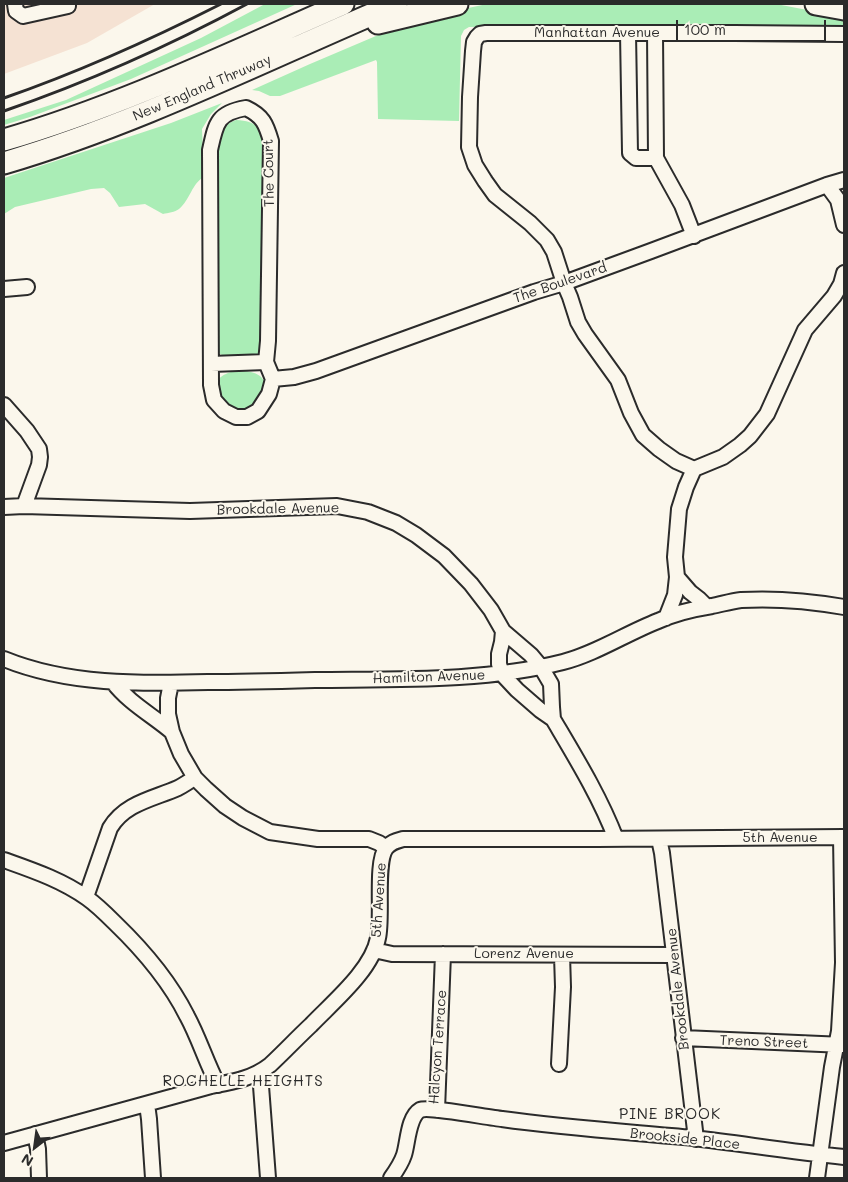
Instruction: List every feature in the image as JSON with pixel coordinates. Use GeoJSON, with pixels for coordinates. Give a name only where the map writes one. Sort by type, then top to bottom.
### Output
{"type":"FeatureCollection","features":[{"type":"Feature","properties":{"kind":"highway"},"geometry":{"type":"LineString","coordinates":[[314,16],[334,4]]}},
{"type":"Feature","properties":{"kind":"highway","name":"New England Thruway"},"geometry":{"type":"LineString","coordinates":[[4,140],[78,116],[147,90],[343,4]]}},
{"type":"Feature","properties":{"kind":"highway","name":"New England Thruway"},"geometry":{"type":"LineString","coordinates":[[4,163],[145,113],[396,4]]}},
{"type":"Feature","properties":{"kind":"highway"},"geometry":{"type":"LineString","coordinates":[[312,40],[457,4]]}},
{"type":"Feature","properties":{"kind":"highway"},"geometry":{"type":"LineString","coordinates":[[816,4],[844,9]]}},
{"type":"Feature","properties":{"kind":"street"},"geometry":{"type":"LineString","coordinates":[[16,4],[16,11],[23,16],[68,6]]}},
{"type":"Feature","properties":{"kind":"street"},"geometry":{"type":"LineString","coordinates":[[628,33],[630,153],[636,158],[656,158]]}},
{"type":"Feature","properties":{"kind":"street"},"geometry":{"type":"LineString","coordinates":[[655,33],[656,158],[682,205],[694,236]]}},
{"type":"Feature","properties":{"kind":"street","name":"Manhattan Avenue"},"geometry":{"type":"LineString","coordinates":[[564,283],[554,252],[547,240],[530,223],[495,195],[484,182],[475,165],[469,147],[470,97],[474,42],[480,34],[844,34]]}},
{"type":"Feature","properties":{"kind":"street","name":"The Court"},"geometry":{"type":"LineString","coordinates":[[246,108],[256,112],[260,117],[266,126],[270,141],[268,341],[266,362],[273,379],[269,394],[258,411],[247,417],[236,417],[224,411],[214,400],[211,385],[210,150],[214,132],[219,121],[233,110],[246,108]]}},
{"type":"Feature","properties":{"kind":"street","name":"The Boulevard"},"geometry":{"type":"LineString","coordinates":[[273,379],[294,377],[316,371],[694,236],[844,180]]}},
{"type":"Feature","properties":{"kind":"street"},"geometry":{"type":"LineString","coordinates":[[827,185],[838,200],[844,225]]}},
{"type":"Feature","properties":{"kind":"street"},"geometry":{"type":"LineString","coordinates":[[666,618],[675,595],[678,577],[675,557],[679,509],[694,469],[723,457],[754,432],[767,414],[805,330],[834,296],[841,284],[844,273]]}},
{"type":"Feature","properties":{"kind":"street"},"geometry":{"type":"LineString","coordinates":[[564,283],[584,334],[618,380],[631,413],[643,436],[676,462],[694,469]]}},
{"type":"Feature","properties":{"kind":"street"},"geometry":{"type":"LineString","coordinates":[[4,289],[27,287]]}},
{"type":"Feature","properties":{"kind":"street"},"geometry":{"type":"LineString","coordinates":[[211,364],[266,362]]}},
{"type":"Feature","properties":{"kind":"street"},"geometry":{"type":"LineString","coordinates":[[4,405],[27,431],[39,449],[39,465],[24,506]]}},
{"type":"Feature","properties":{"kind":"street","name":"Brookdale Avenue"},"geometry":{"type":"LineString","coordinates":[[4,507],[190,511],[337,506],[368,512],[396,523],[416,535],[444,556],[471,584],[492,610],[503,631],[531,655],[541,667],[551,684],[553,719]]}},
{"type":"Feature","properties":{"kind":"street"},"geometry":{"type":"LineString","coordinates":[[678,577],[690,592],[707,607]]}},
{"type":"Feature","properties":{"kind":"street","name":"Hamilton Avenue"},"geometry":{"type":"LineString","coordinates":[[4,659],[45,672],[113,682],[170,683],[421,678],[502,674],[566,661],[666,618],[696,609],[740,600],[792,600],[844,607]]}},
{"type":"Feature","properties":{"kind":"street"},"geometry":{"type":"LineString","coordinates":[[502,674],[498,654],[503,631]]}},
{"type":"Feature","properties":{"kind":"street","name":"Brookdale Avenue"},"geometry":{"type":"LineString","coordinates":[[502,674],[517,690],[553,719],[593,786],[616,839]]}},
{"type":"Feature","properties":{"kind":"street"},"geometry":{"type":"LineString","coordinates":[[113,682],[131,701],[172,732]]}},
{"type":"Feature","properties":{"kind":"street"},"geometry":{"type":"LineString","coordinates":[[170,683],[168,714],[172,732],[181,754],[195,778],[225,806],[270,832],[318,839],[369,839],[386,848]]}},
{"type":"Feature","properties":{"kind":"street"},"geometry":{"type":"LineString","coordinates":[[86,898],[110,828],[115,820],[127,809],[144,800],[177,788],[195,778]]}},
{"type":"Feature","properties":{"kind":"street"},"geometry":{"type":"LineString","coordinates":[[817,1178],[832,1067],[840,1044],[843,963],[843,838]]}},
{"type":"Feature","properties":{"kind":"street","name":"5th Avenue"},"geometry":{"type":"LineString","coordinates":[[4,1143],[260,1073],[282,1054],[363,970],[378,938],[382,858],[386,848],[393,841],[403,839],[843,838]]}},
{"type":"Feature","properties":{"kind":"street","name":"Brookdale Avenue"},"geometry":{"type":"LineString","coordinates":[[659,839],[696,1138]]}},
{"type":"Feature","properties":{"kind":"street"},"geometry":{"type":"LineString","coordinates":[[4,860],[41,873],[86,898],[108,915],[127,934],[167,981],[186,1014],[218,1085]]}},
{"type":"Feature","properties":{"kind":"street","name":"Lorenz Avenue"},"geometry":{"type":"LineString","coordinates":[[374,950],[392,954],[674,955]]}},
{"type":"Feature","properties":{"kind":"street","name":"Halcyon Terrace"},"geometry":{"type":"LineString","coordinates":[[391,1178],[405,1154],[415,1114],[419,1110],[437,1110],[443,954]]}},
{"type":"Feature","properties":{"kind":"street"},"geometry":{"type":"LineString","coordinates":[[559,1064],[563,987],[562,955]]}},
{"type":"Feature","properties":{"kind":"street","name":"Treno Street"},"geometry":{"type":"LineString","coordinates":[[683,1038],[840,1044]]}},
{"type":"Feature","properties":{"kind":"street"},"geometry":{"type":"LineString","coordinates":[[260,1073],[268,1178]]}},
{"type":"Feature","properties":{"kind":"street"},"geometry":{"type":"LineString","coordinates":[[147,1104],[153,1178]]}},
{"type":"Feature","properties":{"kind":"street","name":"Brookside Place"},"geometry":{"type":"LineString","coordinates":[[437,1110],[548,1125],[696,1138],[844,1158]]}},
{"type":"Feature","properties":{"kind":"street"},"geometry":{"type":"LineString","coordinates":[[35,1134],[38,1149],[39,1178]]}},
{"type":"Feature","properties":{"kind":"shaded area"},"geometry":{"type":"Polygon","coordinates":[[[4,4],[155,4],[87,43],[4,74],[4,4]]]}},
{"type":"Feature","properties":{"kind":"green space"},"geometry":{"type":"Polygon","coordinates":[[[265,4],[297,4],[131,79],[4,125],[4,120],[66,100],[201,38],[265,4]]]}},
{"type":"Feature","properties":{"kind":"green space"},"geometry":{"type":"Polygon","coordinates":[[[487,4],[776,4],[844,17],[844,30],[572,26],[469,27],[464,30],[461,36],[459,121],[378,119],[376,60],[280,96],[270,96],[252,90],[390,30],[454,11],[487,4]]]}},
{"type":"Feature","properties":{"kind":"green space"},"geometry":{"type":"Polygon","coordinates":[[[222,103],[211,114],[202,129],[204,177],[197,183],[186,201],[177,210],[163,214],[145,204],[119,207],[110,193],[104,188],[91,189],[15,207],[4,214],[4,178],[171,123],[222,103]]]}},
{"type":"Feature","properties":{"kind":"green space"},"geometry":{"type":"Polygon","coordinates":[[[236,120],[249,122],[257,127],[264,148],[262,354],[257,357],[226,357],[218,353],[215,346],[216,140],[223,127],[236,120]]]}},
{"type":"Feature","properties":{"kind":"green space"},"geometry":{"type":"Polygon","coordinates":[[[242,370],[257,374],[267,385],[253,408],[249,411],[239,412],[220,402],[216,386],[222,376],[230,372],[242,370]]]}},
{"type":"Feature","properties":{"kind":"railway"},"geometry":{"type":"LineString","coordinates":[[4,98],[114,55],[221,4]]}},
{"type":"Feature","properties":{"kind":"railway"},"geometry":{"type":"LineString","coordinates":[[4,111],[128,62],[247,4]]}},
{"type":"Feature","properties":{"kind":"district","name":"ROCHELLE HEIGHTS"},"geometry":{"type":"Point","coordinates":[243,1081]}},
{"type":"Feature","properties":{"kind":"district","name":"PINE BROOK"},"geometry":{"type":"Point","coordinates":[670,1114]}}]}
